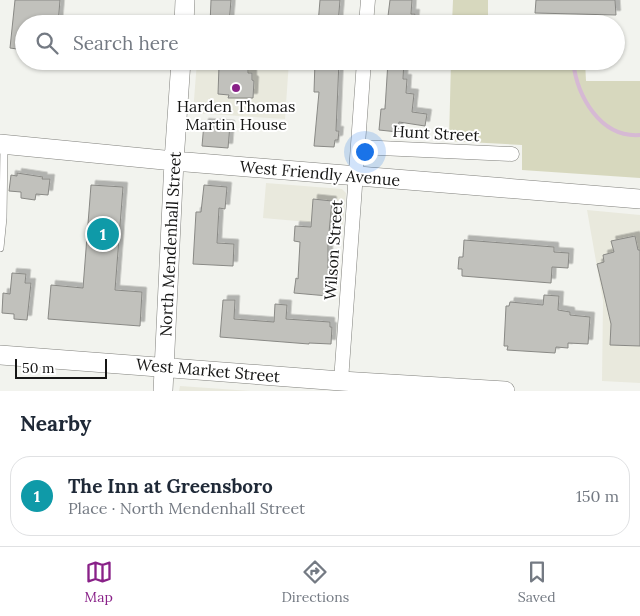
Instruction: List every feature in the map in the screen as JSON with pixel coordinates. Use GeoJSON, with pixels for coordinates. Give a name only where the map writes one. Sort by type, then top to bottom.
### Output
{"type":"FeatureCollection","features":[{"type":"Feature","properties":{"kind":"main road"},"geometry":{"type":"LineString","coordinates":[[184,15],[185,0]]}},
{"type":"Feature","properties":{"kind":"main road","name":"North Mendenhall Street"},"geometry":{"type":"LineString","coordinates":[[163,391],[180,70]]}},
{"type":"Feature","properties":{"kind":"main road","name":"West Friendly Avenue"},"geometry":{"type":"LineString","coordinates":[[2,144],[174,161],[637,198]]}},
{"type":"Feature","properties":{"kind":"main road","name":"West Market Street"},"geometry":{"type":"LineString","coordinates":[[0,355],[165,366],[443,389],[505,391]]}},
{"type":"Feature","properties":{"kind":"street"},"geometry":{"type":"LineString","coordinates":[[367,15],[368,0]]}},
{"type":"Feature","properties":{"kind":"street","name":"Wilson Street"},"geometry":{"type":"LineString","coordinates":[[341,380],[363,70]]}},
{"type":"Feature","properties":{"kind":"street","name":"Hunt Street"},"geometry":{"type":"LineString","coordinates":[[358,147],[512,154]]}},
{"type":"Feature","properties":{"kind":"lane"},"geometry":{"type":"LineString","coordinates":[[0,248],[3,218],[2,144]]}},
{"type":"Feature","properties":{"kind":"shaded area"},"geometry":{"type":"Polygon","coordinates":[[[196,70],[288,70],[285,119],[193,113],[196,70]]]}},
{"type":"Feature","properties":{"kind":"shaded area"},"geometry":{"type":"Polygon","coordinates":[[[266,183],[342,189],[346,193],[343,225],[263,218],[266,183]]]}},
{"type":"Feature","properties":{"kind":"shaded area"},"geometry":{"type":"Polygon","coordinates":[[[587,210],[640,215],[640,383],[602,381],[603,301],[587,210]]]}},
{"type":"Feature","properties":{"kind":"shaded area"},"geometry":{"type":"Polygon","coordinates":[[[180,386],[251,391],[179,391],[180,386]]]}},
{"type":"Feature","properties":{"kind":"green space"},"geometry":{"type":"Polygon","coordinates":[[[453,0],[488,0],[488,15],[452,15],[453,0]]]}},
{"type":"Feature","properties":{"kind":"green space"},"geometry":{"type":"Polygon","coordinates":[[[451,70],[585,70],[586,81],[640,81],[640,178],[522,170],[522,145],[449,141],[451,70]]]}},
{"type":"Feature","properties":{"kind":"building"},"geometry":{"type":"Polygon","coordinates":[[[15,0],[60,0],[59,15],[15,15],[15,49],[10,48],[15,0]]]}},
{"type":"Feature","properties":{"kind":"building"},"geometry":{"type":"Polygon","coordinates":[[[211,0],[231,0],[230,15],[210,15],[211,0]]]}},
{"type":"Feature","properties":{"kind":"building"},"geometry":{"type":"Polygon","coordinates":[[[320,0],[340,0],[339,15],[319,15],[320,0]]]}},
{"type":"Feature","properties":{"kind":"building"},"geometry":{"type":"Polygon","coordinates":[[[390,0],[412,0],[411,14],[415,15],[388,15],[390,0]]]}},
{"type":"Feature","properties":{"kind":"building"},"geometry":{"type":"Polygon","coordinates":[[[536,0],[615,0],[616,15],[535,13],[536,0]]]}},
{"type":"Feature","properties":{"kind":"building","name":"Harden Thomas Martin House"},"geometry":{"type":"Polygon","coordinates":[[[219,70],[248,70],[248,73],[252,73],[252,80],[254,81],[253,98],[228,98],[229,95],[218,94],[219,70]]]}},
{"type":"Feature","properties":{"kind":"building"},"geometry":{"type":"Polygon","coordinates":[[[315,70],[339,70],[336,131],[339,131],[338,140],[335,140],[334,147],[314,146],[319,92],[314,92],[315,70]]]}},
{"type":"Feature","properties":{"kind":"building"},"geometry":{"type":"Polygon","coordinates":[[[387,70],[404,70],[403,79],[407,79],[406,93],[414,94],[412,112],[427,114],[425,126],[399,122],[398,132],[379,130],[381,109],[385,109],[387,70]]]}},
{"type":"Feature","properties":{"kind":"building"},"geometry":{"type":"Polygon","coordinates":[[[204,123],[230,125],[228,148],[202,146],[204,123]]]}},
{"type":"Feature","properties":{"kind":"building"},"geometry":{"type":"Polygon","coordinates":[[[17,173],[50,179],[48,195],[36,194],[35,200],[21,198],[21,192],[9,191],[11,175],[17,176],[17,173]]]}},
{"type":"Feature","properties":{"kind":"building"},"geometry":{"type":"Polygon","coordinates":[[[91,185],[123,187],[115,290],[142,292],[140,326],[48,319],[51,285],[83,288],[91,185]]]}},
{"type":"Feature","properties":{"kind":"building"},"geometry":{"type":"Polygon","coordinates":[[[204,185],[227,187],[225,209],[219,208],[217,243],[234,244],[233,266],[193,264],[196,212],[201,212],[204,185]]]}},
{"type":"Feature","properties":{"kind":"building"},"geometry":{"type":"Polygon","coordinates":[[[313,199],[332,201],[328,243],[328,296],[294,293],[296,278],[298,279],[300,242],[294,241],[295,226],[311,227],[313,199]]]}},
{"type":"Feature","properties":{"kind":"building"},"geometry":{"type":"Polygon","coordinates":[[[635,236],[638,250],[640,250],[640,346],[610,345],[611,324],[597,264],[604,262],[603,255],[614,252],[611,241],[635,236]]]}},
{"type":"Feature","properties":{"kind":"building"},"geometry":{"type":"Polygon","coordinates":[[[464,240],[554,247],[554,252],[569,253],[568,268],[552,267],[551,283],[462,276],[462,269],[458,269],[459,257],[463,257],[464,240]]]}},
{"type":"Feature","properties":{"kind":"building"},"geometry":{"type":"Polygon","coordinates":[[[12,273],[26,274],[25,283],[31,283],[27,320],[14,319],[14,314],[2,313],[3,293],[10,294],[12,273]]]}},
{"type":"Feature","properties":{"kind":"building"},"geometry":{"type":"Polygon","coordinates":[[[544,295],[559,296],[558,310],[570,312],[570,315],[590,317],[588,344],[568,343],[568,348],[556,347],[555,353],[507,350],[508,346],[504,346],[506,306],[509,306],[510,302],[543,305],[544,295]]]}},
{"type":"Feature","properties":{"kind":"building"},"geometry":{"type":"Polygon","coordinates":[[[223,300],[235,300],[234,319],[274,322],[275,304],[287,305],[286,319],[330,322],[330,327],[332,327],[331,344],[220,337],[223,300]]]}},
{"type":"Feature","properties":{"kind":"waterway"},"geometry":{"type":"LineString","coordinates":[[574,70],[585,101],[602,122],[613,130],[626,134],[640,135]]}},
{"type":"Feature","properties":{"kind":"place","name":"Harden Thomas Martin House"},"geometry":{"type":"Point","coordinates":[236,88]}},
{"type":"Feature","properties":{"kind":"place","name":"The Inn at Greensboro"},"geometry":{"type":"Point","coordinates":[103,234]}}]}
